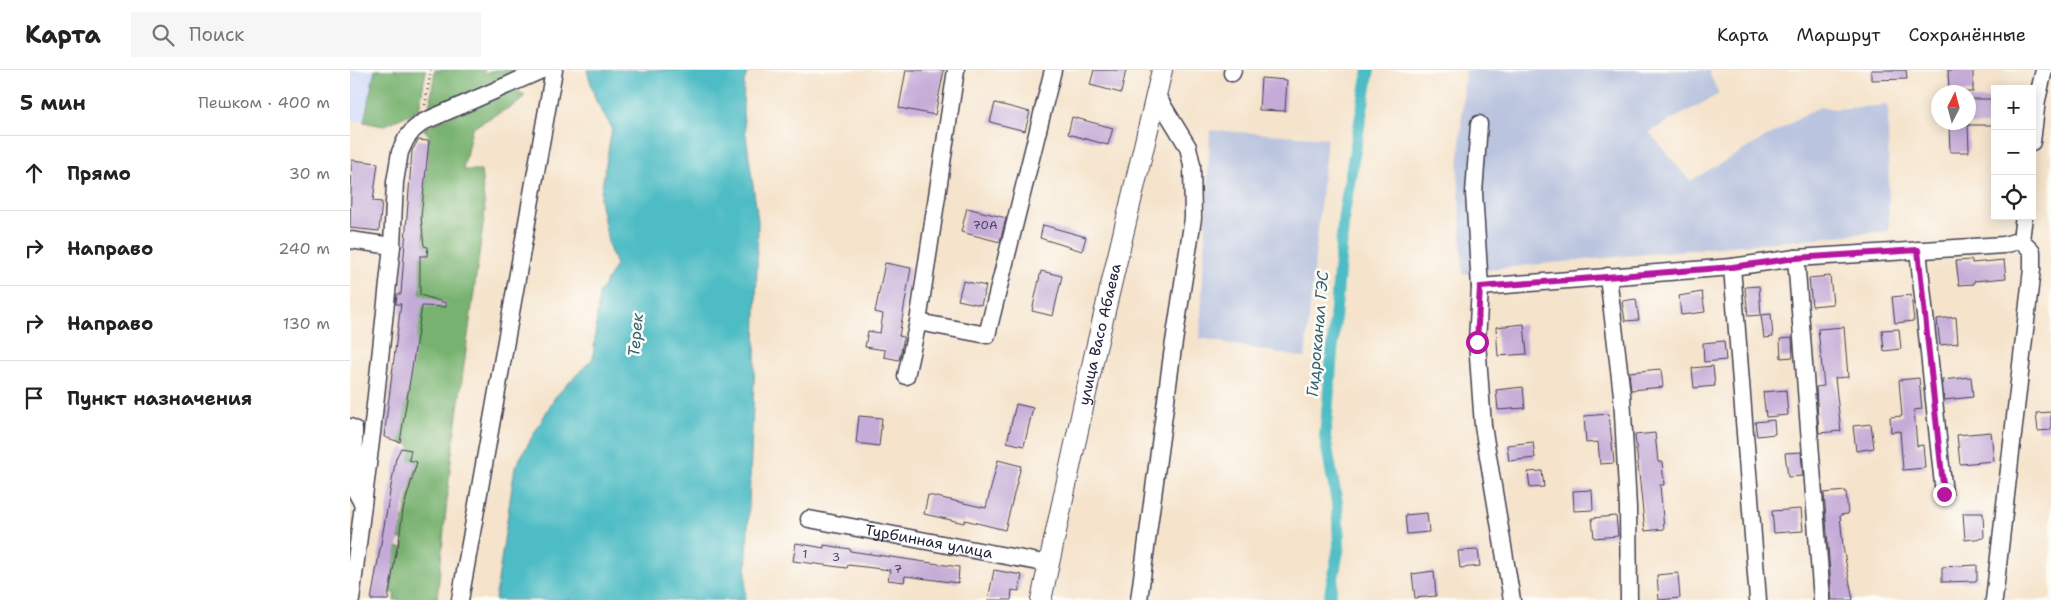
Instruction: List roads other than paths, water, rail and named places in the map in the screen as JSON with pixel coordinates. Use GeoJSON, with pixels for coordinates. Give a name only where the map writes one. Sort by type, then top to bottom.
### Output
{"type":"FeatureCollection","features":[{"type":"Feature","properties":{"kind":"main road","name":"улица Васо Абаева"},"geometry":{"type":"LineString","coordinates":[[1041,600],[1090,375],[1162,70]]}},
{"type":"Feature","properties":{"kind":"street"},"geometry":{"type":"LineString","coordinates":[[351,600],[392,246],[395,182],[400,152],[412,130],[423,122],[542,70]]}},
{"type":"Feature","properties":{"kind":"street"},"geometry":{"type":"LineString","coordinates":[[460,600],[554,70]]}},
{"type":"Feature","properties":{"kind":"street"},"geometry":{"type":"LineString","coordinates":[[906,376],[918,322],[956,70]]}},
{"type":"Feature","properties":{"kind":"street"},"geometry":{"type":"LineString","coordinates":[[918,322],[987,335],[1053,70]]}},
{"type":"Feature","properties":{"kind":"street"},"geometry":{"type":"LineString","coordinates":[[2033,130],[2037,100],[2044,70]]}},
{"type":"Feature","properties":{"kind":"street"},"geometry":{"type":"LineString","coordinates":[[1139,600],[1172,355],[1193,218],[1192,165],[1188,147],[1157,96]]}},
{"type":"Feature","properties":{"kind":"street"},"geometry":{"type":"LineString","coordinates":[[1479,124],[1474,193],[1480,287],[1477,342],[1483,426],[1512,600]]}},
{"type":"Feature","properties":{"kind":"street"},"geometry":{"type":"LineString","coordinates":[[2021,240],[2024,220]]}},
{"type":"Feature","properties":{"kind":"street"},"geometry":{"type":"LineString","coordinates":[[350,240],[392,246]]}},
{"type":"Feature","properties":{"kind":"street"},"geometry":{"type":"LineString","coordinates":[[1480,287],[1732,267],[1796,258],[2004,245],[2021,240]]}},
{"type":"Feature","properties":{"kind":"street"},"geometry":{"type":"LineString","coordinates":[[1994,600],[2032,269],[2032,251],[2021,240]]}},
{"type":"Feature","properties":{"kind":"street"},"geometry":{"type":"LineString","coordinates":[[1918,250],[1944,494]]}},
{"type":"Feature","properties":{"kind":"street"},"geometry":{"type":"LineString","coordinates":[[1796,258],[1822,600]]}},
{"type":"Feature","properties":{"kind":"street"},"geometry":{"type":"LineString","coordinates":[[1732,267],[1758,600]]}},
{"type":"Feature","properties":{"kind":"street"},"geometry":{"type":"LineString","coordinates":[[1608,276],[1622,395],[1628,508],[1629,600]]}},
{"type":"Feature","properties":{"kind":"street"},"geometry":{"type":"LineString","coordinates":[[350,427],[354,429],[354,488],[363,505]]}},
{"type":"Feature","properties":{"kind":"street","name":"Турбинная улица"},"geometry":{"type":"LineString","coordinates":[[810,519],[1049,564]]}},
{"type":"Feature","properties":{"kind":"water","name":"Терек"},"geometry":{"type":"Polygon","coordinates":[[[587,70],[748,70],[744,82],[743,114],[758,221],[755,358],[745,600],[495,600],[515,467],[555,397],[593,358],[599,294],[616,265],[609,247],[600,199],[612,128],[596,101],[587,70]]]}},
{"type":"Feature","properties":{"kind":"waterway","name":"Гидроканал ГЭС"},"geometry":{"type":"LineString","coordinates":[[1329,600],[1339,546],[1337,503],[1325,437],[1344,213],[1369,70]]}}]}
